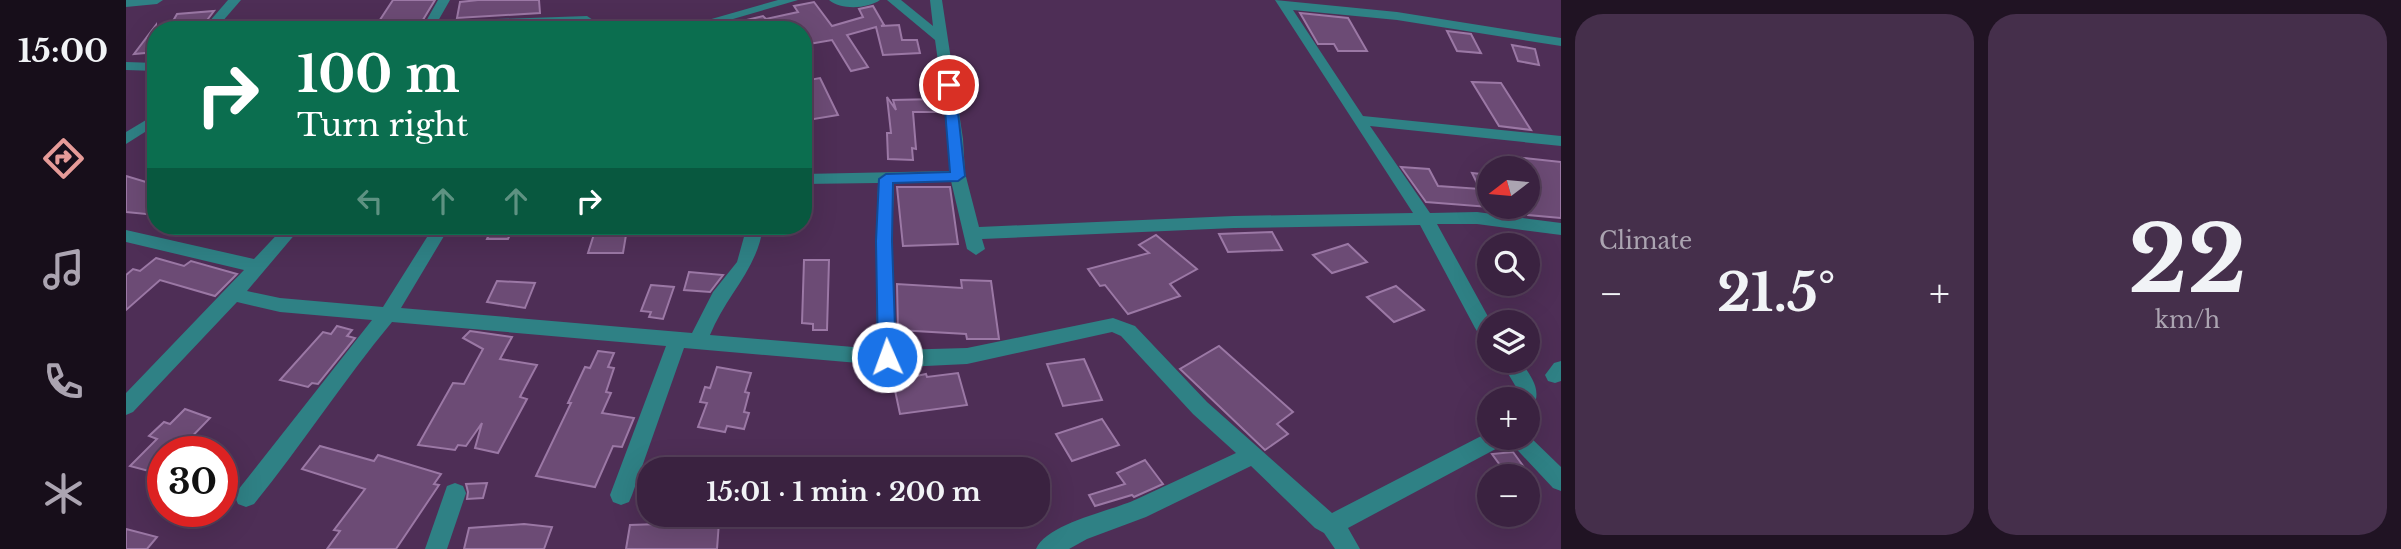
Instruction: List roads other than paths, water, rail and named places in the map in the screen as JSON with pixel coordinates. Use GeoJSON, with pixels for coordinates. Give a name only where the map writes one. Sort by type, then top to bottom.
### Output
{"type":"FeatureCollection","features":[{"type":"Feature","properties":{"kind":"street"},"geometry":{"type":"LineString","coordinates":[[126,3],[157,0]]}},
{"type":"Feature","properties":{"kind":"street"},"geometry":{"type":"LineString","coordinates":[[216,21],[235,0]]}},
{"type":"Feature","properties":{"kind":"street"},"geometry":{"type":"LineString","coordinates":[[432,21],[444,0]]}},
{"type":"Feature","properties":{"kind":"street"},"geometry":{"type":"LineString","coordinates":[[713,21],[792,0]]}},
{"type":"Feature","properties":{"kind":"street"},"geometry":{"type":"LineString","coordinates":[[835,0],[844,4],[874,0]]}},
{"type":"Feature","properties":{"kind":"street"},"geometry":{"type":"LineString","coordinates":[[893,0],[941,38]]}},
{"type":"Feature","properties":{"kind":"street"},"geometry":{"type":"LineString","coordinates":[[936,0],[956,139],[958,176],[974,241],[1234,222],[1477,218],[1561,229]]}},
{"type":"Feature","properties":{"kind":"street"},"geometry":{"type":"LineString","coordinates":[[1283,2],[1397,16],[1561,42]]}},
{"type":"Feature","properties":{"kind":"street"},"geometry":{"type":"LineString","coordinates":[[1283,2],[1332,85],[1359,120],[1439,240],[1477,317]]}},
{"type":"Feature","properties":{"kind":"street"},"geometry":{"type":"LineString","coordinates":[[564,21],[587,20]]}},
{"type":"Feature","properties":{"kind":"street"},"geometry":{"type":"LineString","coordinates":[[126,66],[147,66]]}},
{"type":"Feature","properties":{"kind":"street"},"geometry":{"type":"LineString","coordinates":[[1359,120],[1561,141]]}},
{"type":"Feature","properties":{"kind":"street"},"geometry":{"type":"LineString","coordinates":[[126,139],[147,124]]}},
{"type":"Feature","properties":{"kind":"street"},"geometry":{"type":"LineString","coordinates":[[812,179],[958,176]]}},
{"type":"Feature","properties":{"kind":"street"},"geometry":{"type":"LineString","coordinates":[[886,179],[884,252],[887,357]]}},
{"type":"Feature","properties":{"kind":"street"},"geometry":{"type":"LineString","coordinates":[[126,406],[234,295],[287,235]]}},
{"type":"Feature","properties":{"kind":"street"},"geometry":{"type":"LineString","coordinates":[[246,497],[283,452],[351,358],[389,313],[437,235]]}},
{"type":"Feature","properties":{"kind":"street"},"geometry":{"type":"LineString","coordinates":[[621,495],[688,340],[746,267],[754,235]]}},
{"type":"Feature","properties":{"kind":"street"},"geometry":{"type":"LineString","coordinates":[[126,236],[259,267]]}},
{"type":"Feature","properties":{"kind":"street"},"geometry":{"type":"LineString","coordinates":[[234,295],[280,305],[887,357],[967,356],[1090,327],[1113,326],[1128,331],[1200,408],[1323,520],[1332,525],[1349,549]]}},
{"type":"Feature","properties":{"kind":"street"},"geometry":{"type":"LineString","coordinates":[[1332,525],[1477,449]]}},
{"type":"Feature","properties":{"kind":"street"},"geometry":{"type":"LineString","coordinates":[[1529,450],[1561,481]]}},
{"type":"Feature","properties":{"kind":"street"},"geometry":{"type":"LineString","coordinates":[[1047,549],[1081,530],[1138,510],[1253,456]]}},
{"type":"Feature","properties":{"kind":"street"},"geometry":{"type":"LineString","coordinates":[[436,549],[455,492]]}}]}
